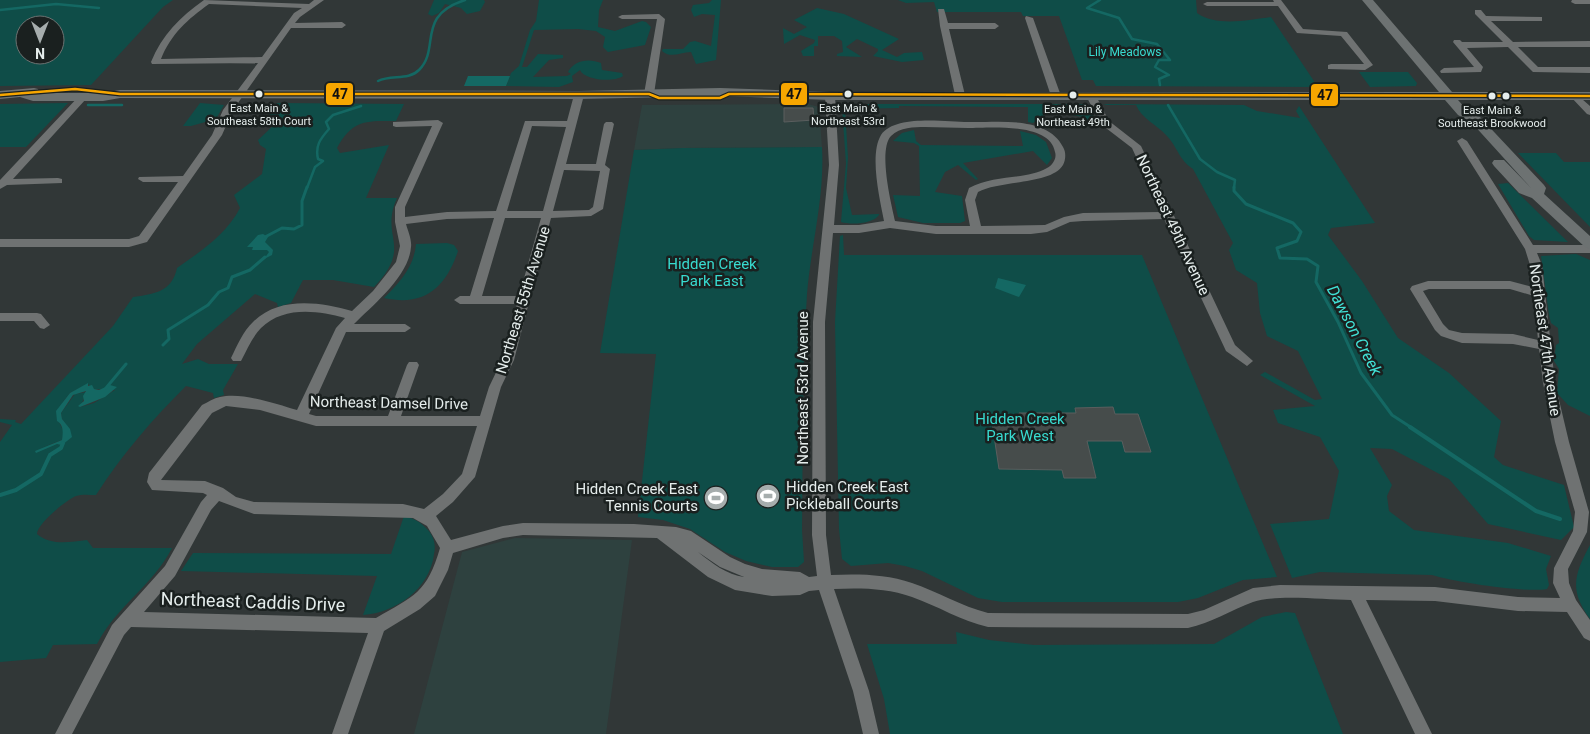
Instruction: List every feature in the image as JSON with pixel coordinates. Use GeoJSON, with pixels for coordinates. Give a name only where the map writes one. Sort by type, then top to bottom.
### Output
{"type":"FeatureCollection","features":[{"type":"Feature","properties":{"kind":"main road"},"geometry":{"type":"LineString","coordinates":[[1367,0],[1462,112],[1462,121],[1512,177],[1524,190],[1537,195],[1590,244]]}},
{"type":"Feature","properties":{"kind":"main road"},"geometry":{"type":"LineString","coordinates":[[0,95],[24,94],[41,90],[109,90],[120,94]]}},
{"type":"Feature","properties":{"kind":"main road"},"geometry":{"type":"LineString","coordinates":[[24,94],[33,97],[83,97],[120,94],[649,94],[658,98],[720,98],[729,94],[830,96],[1590,96]]}},
{"type":"Feature","properties":{"kind":"street"},"geometry":{"type":"LineString","coordinates":[[0,243],[140,241],[147,235],[217,135],[225,114],[297,15],[308,6],[320,0]]}},
{"type":"Feature","properties":{"kind":"street"},"geometry":{"type":"LineString","coordinates":[[264,60],[155,62],[162,45],[183,19],[209,1],[308,6]]}},
{"type":"Feature","properties":{"kind":"street"},"geometry":{"type":"LineString","coordinates":[[1207,4],[1278,2],[1303,33],[1340,33],[1347,36],[1369,65],[1365,67],[1331,67]]}},
{"type":"Feature","properties":{"kind":"street"},"geometry":{"type":"LineString","coordinates":[[1575,2],[1590,2]]}},
{"type":"Feature","properties":{"kind":"street"},"geometry":{"type":"LineString","coordinates":[[941,11],[960,95]]}},
{"type":"Feature","properties":{"kind":"street"},"geometry":{"type":"LineString","coordinates":[[1540,19],[1481,15],[1536,70],[1590,70]]}},
{"type":"Feature","properties":{"kind":"street"},"geometry":{"type":"LineString","coordinates":[[622,16],[659,16],[661,25],[649,94]]}},
{"type":"Feature","properties":{"kind":"street"},"geometry":{"type":"LineString","coordinates":[[1029,18],[1056,96]]}},
{"type":"Feature","properties":{"kind":"street"},"geometry":{"type":"LineString","coordinates":[[289,26],[342,25]]}},
{"type":"Feature","properties":{"kind":"street"},"geometry":{"type":"LineString","coordinates":[[944,26],[995,26]]}},
{"type":"Feature","properties":{"kind":"street"},"geometry":{"type":"LineString","coordinates":[[1444,71],[1478,70],[1479,67],[1458,43],[1590,44]]}},
{"type":"Feature","properties":{"kind":"street","name":"Northeast 55th Avenue"},"geometry":{"type":"LineString","coordinates":[[427,516],[468,477],[495,387],[508,360],[579,95]]}},
{"type":"Feature","properties":{"kind":"street","name":"Northeast 53rd Avenue"},"geometry":{"type":"LineString","coordinates":[[830,96],[834,165],[821,293],[819,522],[825,584],[858,683],[871,734]]}},
{"type":"Feature","properties":{"kind":"street","name":"Northeast 49th Avenue"},"geometry":{"type":"LineString","coordinates":[[1091,96],[1106,123],[1136,146],[1230,348],[1247,361]]}},
{"type":"Feature","properties":{"kind":"street"},"geometry":{"type":"LineString","coordinates":[[1575,96],[1590,112]]}},
{"type":"Feature","properties":{"kind":"street"},"geometry":{"type":"LineString","coordinates":[[3,184],[83,97]]}},
{"type":"Feature","properties":{"kind":"street"},"geometry":{"type":"LineString","coordinates":[[301,417],[342,328],[394,276],[402,262],[406,246],[400,222],[400,207],[438,123],[396,124]]}},
{"type":"Feature","properties":{"kind":"street"},"geometry":{"type":"LineString","coordinates":[[475,300],[528,123],[572,124]]}},
{"type":"Feature","properties":{"kind":"street"},"geometry":{"type":"LineString","coordinates":[[600,167],[609,124]]}},
{"type":"Feature","properties":{"kind":"street"},"geometry":{"type":"LineString","coordinates":[[890,224],[882,184],[883,142],[894,129],[913,124],[1016,126],[1044,132],[1054,139],[1060,157],[1058,163],[1050,170],[1033,176],[989,181],[973,190],[970,200],[976,229]]}},
{"type":"Feature","properties":{"kind":"street","name":"Northeast 47th Avenue"},"geometry":{"type":"LineString","coordinates":[[1462,141],[1530,249],[1536,265],[1544,346],[1554,411],[1582,512],[1580,532],[1560,574],[1564,590],[1571,605],[1590,633]]}},
{"type":"Feature","properties":{"kind":"street"},"geometry":{"type":"LineString","coordinates":[[400,222],[437,215],[591,213],[598,209],[606,169],[600,167],[561,167]]}},
{"type":"Feature","properties":{"kind":"street"},"geometry":{"type":"LineString","coordinates":[[142,179],[186,179]]}},
{"type":"Feature","properties":{"kind":"street"},"geometry":{"type":"LineString","coordinates":[[3,184],[58,181]]}},
{"type":"Feature","properties":{"kind":"street"},"geometry":{"type":"LineString","coordinates":[[828,228],[859,229],[890,224],[928,229],[1031,230],[1047,228],[1068,219],[1083,217],[1169,215]]}},
{"type":"Feature","properties":{"kind":"street"},"geometry":{"type":"LineString","coordinates":[[1530,249],[1590,249]]}},
{"type":"Feature","properties":{"kind":"street"},"geometry":{"type":"LineString","coordinates":[[1539,293],[1510,285],[1428,285],[1418,288],[1417,293],[1445,333],[1462,338],[1514,338],[1544,346]]}},
{"type":"Feature","properties":{"kind":"street"},"geometry":{"type":"LineString","coordinates":[[460,300],[525,300]]}},
{"type":"Feature","properties":{"kind":"street"},"geometry":{"type":"LineString","coordinates":[[237,358],[259,323],[274,313],[289,309],[319,308],[353,316]]}},
{"type":"Feature","properties":{"kind":"street"},"geometry":{"type":"LineString","coordinates":[[0,317],[37,317],[44,325]]}},
{"type":"Feature","properties":{"kind":"street"},"geometry":{"type":"LineString","coordinates":[[342,328],[405,328]]}},
{"type":"Feature","properties":{"kind":"street"},"geometry":{"type":"LineString","coordinates":[[393,420],[413,365]]}},
{"type":"Feature","properties":{"kind":"street","name":"Northeast Damsel Drive"},"geometry":{"type":"LineString","coordinates":[[218,492],[205,487],[163,488],[154,482],[157,471],[207,409],[219,402],[260,406],[316,421],[486,421]]}},
{"type":"Feature","properties":{"kind":"street"},"geometry":{"type":"LineString","coordinates":[[63,734],[126,619],[170,571],[206,506],[218,492],[233,502],[254,508],[403,510],[427,516],[438,528],[447,548],[441,570],[430,591],[415,604],[378,626],[340,734]]}},
{"type":"Feature","properties":{"kind":"street"},"geometry":{"type":"LineString","coordinates":[[447,548],[503,532],[523,529],[634,530],[661,533],[713,572],[735,583],[772,589],[800,588],[807,584],[882,583],[899,586],[970,616],[1006,621],[1188,621],[1205,617],[1259,594],[1435,594],[1518,604],[1571,605]]}},
{"type":"Feature","properties":{"kind":"street"},"geometry":{"type":"LineString","coordinates":[[1355,594],[1424,734]]}},
{"type":"Feature","properties":{"kind":"street","name":"Northeast Caddis Drive"},"geometry":{"type":"LineString","coordinates":[[126,619],[378,626]]}},
{"type":"Feature","properties":{"kind":"shaded area"},"geometry":{"type":"Polygon","coordinates":[[[468,76],[510,76],[506,86],[464,86],[468,76]]]}},
{"type":"Feature","properties":{"kind":"shaded area"},"geometry":{"type":"Polygon","coordinates":[[[808,104],[819,107],[822,147],[634,150],[642,105],[808,104]]]}},
{"type":"Feature","properties":{"kind":"shaded area"},"geometry":{"type":"Polygon","coordinates":[[[263,234],[268,237],[265,242],[273,250],[272,255],[264,259],[269,252],[267,250],[252,250],[253,247],[247,247],[258,235],[263,234]]]}},
{"type":"Feature","properties":{"kind":"shaded area"},"geometry":{"type":"Polygon","coordinates":[[[998,278],[1026,285],[1019,297],[995,288],[998,278]]]}},
{"type":"Feature","properties":{"kind":"shaded area"},"geometry":{"type":"Polygon","coordinates":[[[88,383],[88,386],[92,385],[94,389],[99,390],[110,385],[117,387],[105,397],[80,407],[78,406],[84,401],[83,396],[86,391],[73,395],[61,413],[62,419],[70,429],[72,437],[62,445],[57,444],[36,453],[35,451],[62,440],[62,429],[57,421],[56,411],[70,393],[88,383]]]}},
{"type":"Feature","properties":{"kind":"shaded area"},"geometry":{"type":"Polygon","coordinates":[[[515,538],[632,540],[606,734],[414,734],[462,552],[515,538]]]}},
{"type":"Feature","properties":{"kind":"green space"},"geometry":{"type":"Polygon","coordinates":[[[0,0],[173,0],[163,7],[91,85],[0,86],[0,0]]]}},
{"type":"Feature","properties":{"kind":"green space"},"geometry":{"type":"Polygon","coordinates":[[[434,0],[484,0],[485,2],[480,11],[467,14],[461,8],[445,4],[439,13],[432,16],[428,14],[434,0]]]}},
{"type":"Feature","properties":{"kind":"green space"},"geometry":{"type":"Polygon","coordinates":[[[539,0],[603,0],[599,10],[598,27],[615,31],[642,21],[651,27],[645,45],[608,52],[603,47],[605,37],[596,31],[578,29],[534,30],[522,67],[527,67],[538,54],[563,55],[563,58],[549,60],[533,77],[567,76],[571,74],[568,72],[574,65],[587,60],[601,63],[602,70],[622,73],[623,76],[606,80],[587,76],[580,70],[572,76],[573,82],[559,87],[506,86],[511,73],[519,66],[530,30],[536,21],[539,0]]]}},
{"type":"Feature","properties":{"kind":"green space"},"geometry":{"type":"Polygon","coordinates":[[[712,0],[721,0],[716,60],[696,64],[691,52],[669,55],[662,51],[663,49],[683,49],[690,42],[695,41],[711,46],[715,15],[702,14],[694,17],[691,10],[693,5],[709,3],[712,0]]]}},
{"type":"Feature","properties":{"kind":"green space","name":"Lily Meadows"},"geometry":{"type":"Polygon","coordinates":[[[898,0],[1196,0],[1197,13],[1213,20],[1253,20],[1271,17],[1318,87],[1096,86],[1093,80],[1082,80],[1059,16],[1023,16],[1021,12],[937,12],[934,2],[906,3],[898,0]]]}},
{"type":"Feature","properties":{"kind":"green space"},"geometry":{"type":"Polygon","coordinates":[[[817,8],[844,14],[899,39],[882,50],[897,57],[904,53],[922,52],[924,60],[902,62],[873,56],[878,49],[857,39],[846,47],[862,57],[837,56],[837,54],[843,52],[842,41],[834,36],[818,36],[818,46],[814,46],[814,56],[803,56],[801,51],[814,43],[815,40],[800,35],[784,44],[783,28],[794,34],[807,27],[794,20],[817,8]]]}},
{"type":"Feature","properties":{"kind":"green space"},"geometry":{"type":"Polygon","coordinates":[[[1359,72],[1408,72],[1417,83],[1416,86],[1370,87],[1359,72]]]}},
{"type":"Feature","properties":{"kind":"green space"},"geometry":{"type":"Polygon","coordinates":[[[68,103],[26,147],[0,147],[0,104],[68,103]]]}},
{"type":"Feature","properties":{"kind":"green space"},"geometry":{"type":"Polygon","coordinates":[[[200,103],[224,105],[216,119],[191,126],[183,126],[200,103]]]}},
{"type":"Feature","properties":{"kind":"green space"},"geometry":{"type":"Polygon","coordinates":[[[277,103],[404,104],[396,121],[376,121],[361,124],[349,132],[337,148],[340,153],[389,145],[366,198],[397,198],[392,212],[391,223],[394,242],[392,261],[386,273],[374,287],[333,280],[303,280],[291,303],[278,307],[277,303],[255,294],[197,344],[182,364],[198,359],[209,364],[238,364],[223,390],[224,395],[214,398],[213,393],[186,386],[138,438],[116,465],[96,495],[81,495],[71,498],[42,524],[37,534],[54,542],[87,540],[93,548],[172,548],[164,561],[114,619],[97,644],[53,645],[46,658],[0,662],[0,442],[12,425],[0,422],[0,419],[16,420],[15,422],[21,424],[113,326],[133,297],[155,293],[166,287],[175,276],[177,268],[212,242],[228,226],[240,208],[234,195],[262,174],[266,149],[260,145],[258,140],[274,125],[263,124],[277,103]],[[88,384],[70,393],[63,402],[59,422],[64,432],[62,440],[41,448],[70,438],[70,430],[62,419],[61,413],[75,394],[87,392],[80,407],[94,403],[115,390],[94,389],[88,384]]]}},
{"type":"Feature","properties":{"kind":"green space"},"geometry":{"type":"Polygon","coordinates":[[[846,104],[1083,104],[1087,106],[1099,125],[1087,125],[1083,117],[1050,111],[1033,123],[1028,122],[1028,107],[899,106],[899,108],[845,109],[848,158],[846,188],[852,215],[879,214],[876,218],[867,222],[850,223],[841,222],[846,163],[842,108],[846,104]]]}},
{"type":"Feature","properties":{"kind":"green space"},"geometry":{"type":"Polygon","coordinates":[[[1107,104],[1244,105],[1257,111],[1300,118],[1296,111],[1299,106],[1375,223],[1331,228],[1328,235],[1362,281],[1398,338],[1449,373],[1501,421],[1494,457],[1503,465],[1564,485],[1574,527],[1561,540],[1488,524],[1449,479],[1392,449],[1370,448],[1392,485],[1387,496],[1389,511],[1414,530],[1508,543],[1551,556],[1546,569],[1549,585],[1547,589],[1536,590],[1490,586],[1432,575],[1320,572],[1292,578],[1270,524],[1329,519],[1339,471],[1320,437],[1278,423],[1273,410],[1315,406],[1260,375],[1265,372],[1315,400],[1322,399],[1298,351],[1267,336],[1260,313],[1257,283],[1236,270],[1229,250],[1233,243],[1193,169],[1184,161],[1166,135],[1145,118],[1136,105],[1103,105],[1107,104]]]}},
{"type":"Feature","properties":{"kind":"green space"},"geometry":{"type":"Polygon","coordinates":[[[914,130],[916,141],[921,145],[1023,146],[1020,131],[1036,135],[1046,142],[1052,158],[1047,165],[1033,151],[963,163],[978,179],[976,180],[958,165],[945,172],[935,192],[962,196],[965,221],[960,223],[923,223],[898,217],[893,195],[920,196],[919,146],[914,143],[893,141],[902,133],[914,130]]]}},
{"type":"Feature","properties":{"kind":"green space","name":"Hidden Creek Park East"},"geometry":{"type":"Polygon","coordinates":[[[822,147],[821,184],[805,323],[802,530],[804,562],[798,567],[772,567],[746,561],[725,552],[690,529],[663,520],[638,517],[656,354],[600,353],[634,150],[822,147]]]}},
{"type":"Feature","properties":{"kind":"green space"},"geometry":{"type":"Polygon","coordinates":[[[1518,153],[1556,153],[1564,162],[1590,162],[1590,227],[1518,153]]]}},
{"type":"Feature","properties":{"kind":"green space"},"geometry":{"type":"Polygon","coordinates":[[[1508,183],[1568,242],[1534,240],[1529,236],[1498,184],[1508,183]]]}},
{"type":"Feature","properties":{"kind":"green space","name":"Hidden Creek Park West"},"geometry":{"type":"Polygon","coordinates":[[[843,235],[844,255],[1142,255],[1277,577],[1243,580],[1198,598],[1178,602],[1002,602],[978,598],[922,571],[905,566],[888,563],[851,566],[842,559],[839,529],[835,322],[840,236],[843,235]]]}},
{"type":"Feature","properties":{"kind":"green space"},"geometry":{"type":"Polygon","coordinates":[[[447,243],[454,245],[458,251],[447,275],[432,291],[422,297],[411,300],[384,298],[401,280],[409,267],[416,244],[447,243]]]}},
{"type":"Feature","properties":{"kind":"green space"},"geometry":{"type":"Polygon","coordinates":[[[1576,254],[1590,260],[1590,416],[1568,405],[1557,393],[1559,369],[1551,356],[1555,353],[1556,345],[1559,343],[1558,328],[1551,323],[1549,315],[1541,256],[1576,254]]]}},
{"type":"Feature","properties":{"kind":"green space"},"geometry":{"type":"Polygon","coordinates":[[[404,516],[419,522],[431,535],[435,547],[431,567],[426,578],[409,597],[387,610],[375,613],[363,615],[377,576],[181,571],[193,553],[391,554],[404,516]]]}},
{"type":"Feature","properties":{"kind":"green space"},"geometry":{"type":"Polygon","coordinates":[[[1590,545],[1590,619],[1579,599],[1576,582],[1580,565],[1590,545]]]}},
{"type":"Feature","properties":{"kind":"green space"},"geometry":{"type":"Polygon","coordinates":[[[1286,612],[1295,613],[1343,734],[890,734],[884,699],[867,644],[957,644],[956,632],[989,640],[1034,645],[1214,644],[1262,617],[1286,612]]]}},
{"type":"Feature","properties":{"kind":"building"},"geometry":{"type":"Polygon","coordinates":[[[784,108],[813,108],[814,120],[784,122],[784,108]]]}},
{"type":"Feature","properties":{"kind":"building"},"geometry":{"type":"Polygon","coordinates":[[[1113,407],[1115,414],[1138,414],[1151,452],[1125,452],[1122,441],[1087,441],[1096,478],[1064,478],[1062,470],[999,469],[991,416],[1020,416],[1019,413],[1076,413],[1075,408],[1113,407]]]}},
{"type":"Feature","properties":{"kind":"waterway"},"geometry":{"type":"LineString","coordinates":[[378,81],[410,75],[419,70],[428,52],[434,23],[450,7],[465,0]]}},
{"type":"Feature","properties":{"kind":"waterway","name":"Dawson Creek"},"geometry":{"type":"LineString","coordinates":[[1100,0],[1087,8],[1119,18],[1132,39],[1157,44],[1170,60],[1159,60],[1155,67],[1169,75]]}},
{"type":"Feature","properties":{"kind":"waterway"},"geometry":{"type":"LineString","coordinates":[[0,10],[56,4],[99,8]]}},
{"type":"Feature","properties":{"kind":"waterway","name":"Dawson Creek"},"geometry":{"type":"LineString","coordinates":[[1160,85],[1159,79],[1168,75]]}},
{"type":"Feature","properties":{"kind":"waterway"},"geometry":{"type":"LineString","coordinates":[[88,105],[122,105]]}},
{"type":"Feature","properties":{"kind":"waterway","name":"Dawson Creek"},"geometry":{"type":"LineString","coordinates":[[1168,105],[1200,159],[1217,172],[1235,180],[1234,188]]}},
{"type":"Feature","properties":{"kind":"waterway"},"geometry":{"type":"LineString","coordinates":[[307,188],[315,167],[323,161],[318,159],[317,150],[321,139],[329,129],[326,122],[333,115],[361,106]]}},
{"type":"Feature","properties":{"kind":"waterway"},"geometry":{"type":"LineString","coordinates":[[265,237],[282,228],[294,229],[302,225],[302,201],[307,187]]}},
{"type":"Feature","properties":{"kind":"waterway","name":"Dawson Creek"},"geometry":{"type":"LineString","coordinates":[[1234,188],[1234,191],[1246,204],[1293,223],[1301,232],[1297,241],[1277,248],[1280,258],[1307,259],[1318,266],[1316,282],[1338,322],[1361,373],[1392,415],[1412,428]]}},
{"type":"Feature","properties":{"kind":"waterway"},"geometry":{"type":"LineString","coordinates":[[163,345],[169,339],[168,330],[208,305],[219,292],[228,288],[232,277],[250,270],[265,257]]}},
{"type":"Feature","properties":{"kind":"waterway"},"geometry":{"type":"LineString","coordinates":[[106,388],[126,364]]}},
{"type":"Feature","properties":{"kind":"waterway","name":"Dawson Creek"},"geometry":{"type":"LineString","coordinates":[[1410,427],[1536,511],[1560,519]]}},
{"type":"Feature","properties":{"kind":"waterway"},"geometry":{"type":"LineString","coordinates":[[0,495],[16,490],[41,474],[50,455],[61,448],[63,443]]}},
{"type":"Feature","properties":{"kind":"transit line","name":"47"},"geometry":{"type":"LineString","coordinates":[[0,95],[75,89],[120,94],[649,94],[659,98],[720,98],[729,94],[1590,96]]}},
{"type":"Feature","properties":{"kind":"place","name":"East Main & Southeast 58th Court"},"geometry":{"type":"Point","coordinates":[259,94]}},
{"type":"Feature","properties":{"kind":"place","name":"East Main & Northeast 53rd"},"geometry":{"type":"Point","coordinates":[848,94]}},
{"type":"Feature","properties":{"kind":"place","name":"East Main & Northeast 49th"},"geometry":{"type":"Point","coordinates":[1073,95]}},
{"type":"Feature","properties":{"kind":"place","name":"East Main & Southeast Brookwood"},"geometry":{"type":"Point","coordinates":[1492,96]}},
{"type":"Feature","properties":{"kind":"place","name":"Hidden Creek East Pickleball Courts"},"geometry":{"type":"Point","coordinates":[768,496]}},
{"type":"Feature","properties":{"kind":"place","name":"Hidden Creek East Tennis Courts"},"geometry":{"type":"Point","coordinates":[716,498]}}]}
